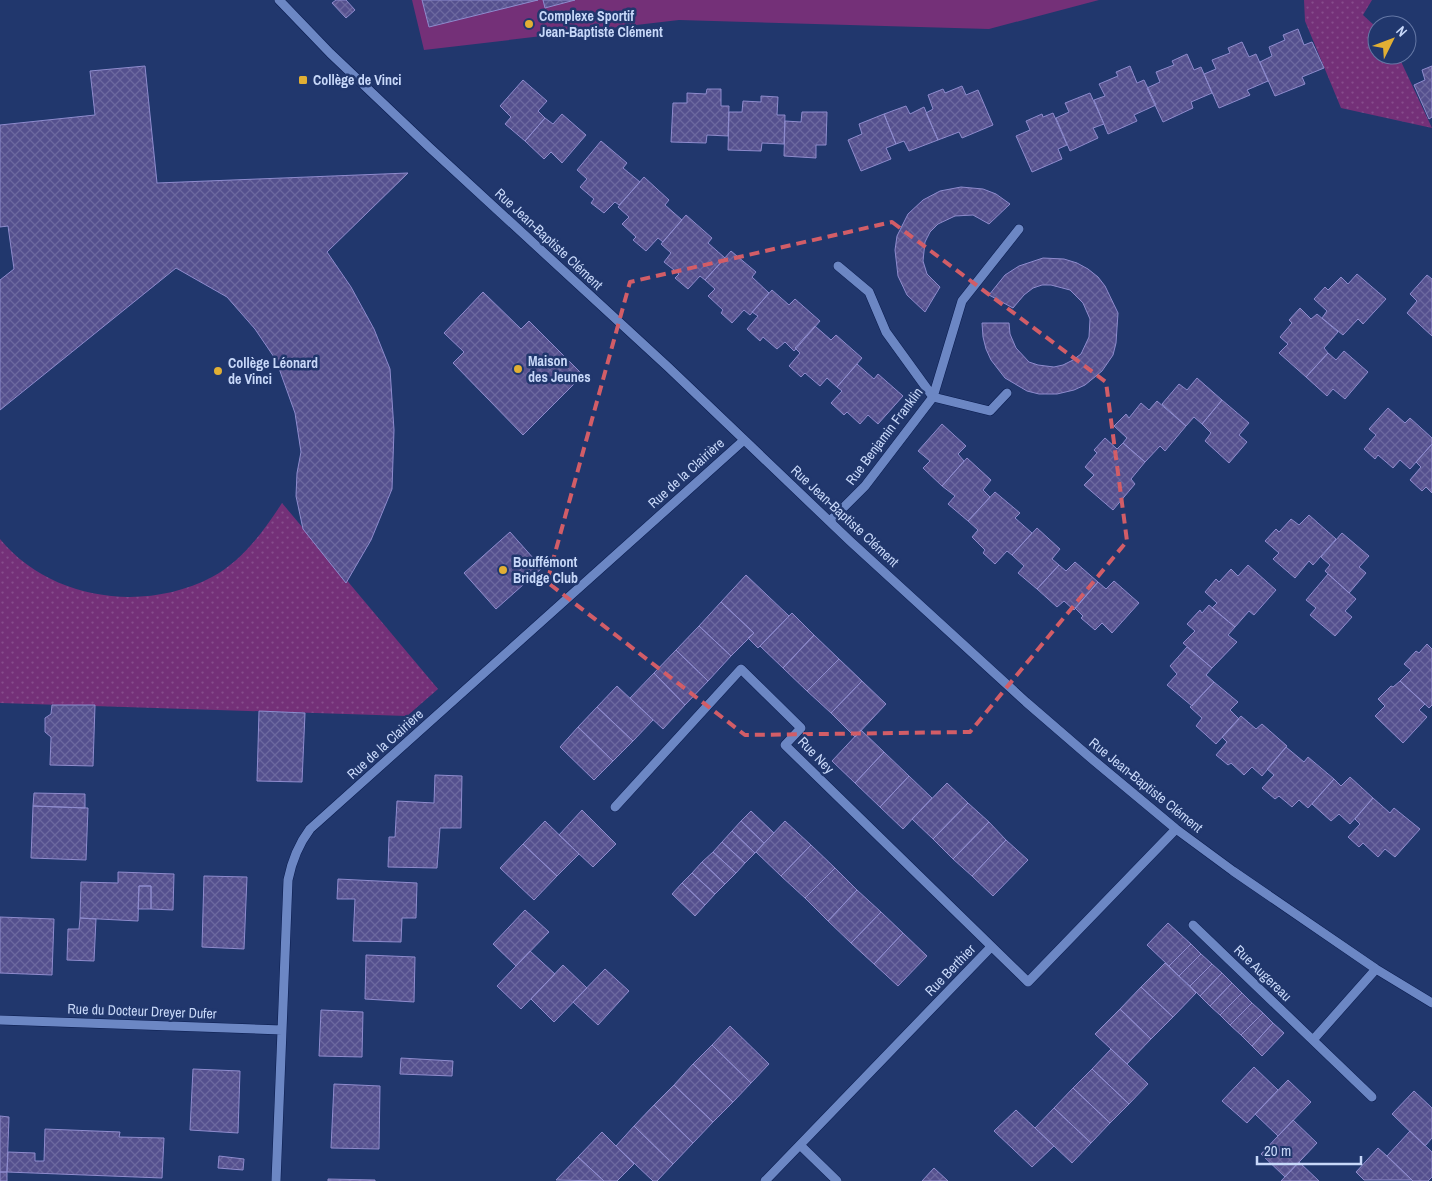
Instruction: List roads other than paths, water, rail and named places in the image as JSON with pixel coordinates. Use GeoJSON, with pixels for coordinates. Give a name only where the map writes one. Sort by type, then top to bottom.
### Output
{"type":"FeatureCollection","features":[{"type":"Feature","properties":{"kind":"street","name":"Rue Jean-Baptiste Clément"},"geometry":{"type":"LineString","coordinates":[[279,0],[330,53],[429,148],[668,367],[830,521],[1026,702],[1176,829],[1233,871],[1376,969],[1432,1003]]}},
{"type":"Feature","properties":{"kind":"street","name":"Rue Benjamin Franklin"},"geometry":{"type":"LineString","coordinates":[[830,521],[865,486],[933,397],[962,301],[1019,229]]}},
{"type":"Feature","properties":{"kind":"street"},"geometry":{"type":"LineString","coordinates":[[838,266],[869,292],[886,332],[933,397],[990,411],[1007,393]]}},
{"type":"Feature","properties":{"kind":"street","name":"Rue de la Clairière"},"geometry":{"type":"LineString","coordinates":[[276,1181],[288,880],[292,859],[300,843],[310,829],[744,440]]}},
{"type":"Feature","properties":{"kind":"street","name":"Rue Ney"},"geometry":{"type":"LineString","coordinates":[[615,807],[741,670],[801,728],[785,745],[992,947]]}},
{"type":"Feature","properties":{"kind":"street","name":"Rue Berthier"},"geometry":{"type":"LineString","coordinates":[[765,1181],[992,947],[1028,982],[1176,829]]}},
{"type":"Feature","properties":{"kind":"street","name":"Rue Augereau"},"geometry":{"type":"LineString","coordinates":[[1193,925],[1372,1097]]}},
{"type":"Feature","properties":{"kind":"street"},"geometry":{"type":"LineString","coordinates":[[1313,1040],[1376,969]]}},
{"type":"Feature","properties":{"kind":"street","name":"Rue du Docteur Dreyer Dufer"},"geometry":{"type":"LineString","coordinates":[[0,1020],[282,1030]]}},
{"type":"Feature","properties":{"kind":"street"},"geometry":{"type":"LineString","coordinates":[[800,1145],[837,1181]]}},
{"type":"Feature","properties":{"kind":"place","name":"Complexe Sportif Jean-Baptiste Clément"},"geometry":{"type":"Point","coordinates":[529,24]}},
{"type":"Feature","properties":{"kind":"place","name":"Collège de Vinci"},"geometry":{"type":"Point","coordinates":[303,80]}},
{"type":"Feature","properties":{"kind":"place","name":"Maison des Jeunes"},"geometry":{"type":"Point","coordinates":[518,369]}},
{"type":"Feature","properties":{"kind":"place","name":"Collège Léonard de Vinci"},"geometry":{"type":"Point","coordinates":[218,371]}},
{"type":"Feature","properties":{"kind":"place","name":"Bouffémont Bridge Club"},"geometry":{"type":"Point","coordinates":[503,570]}}]}
